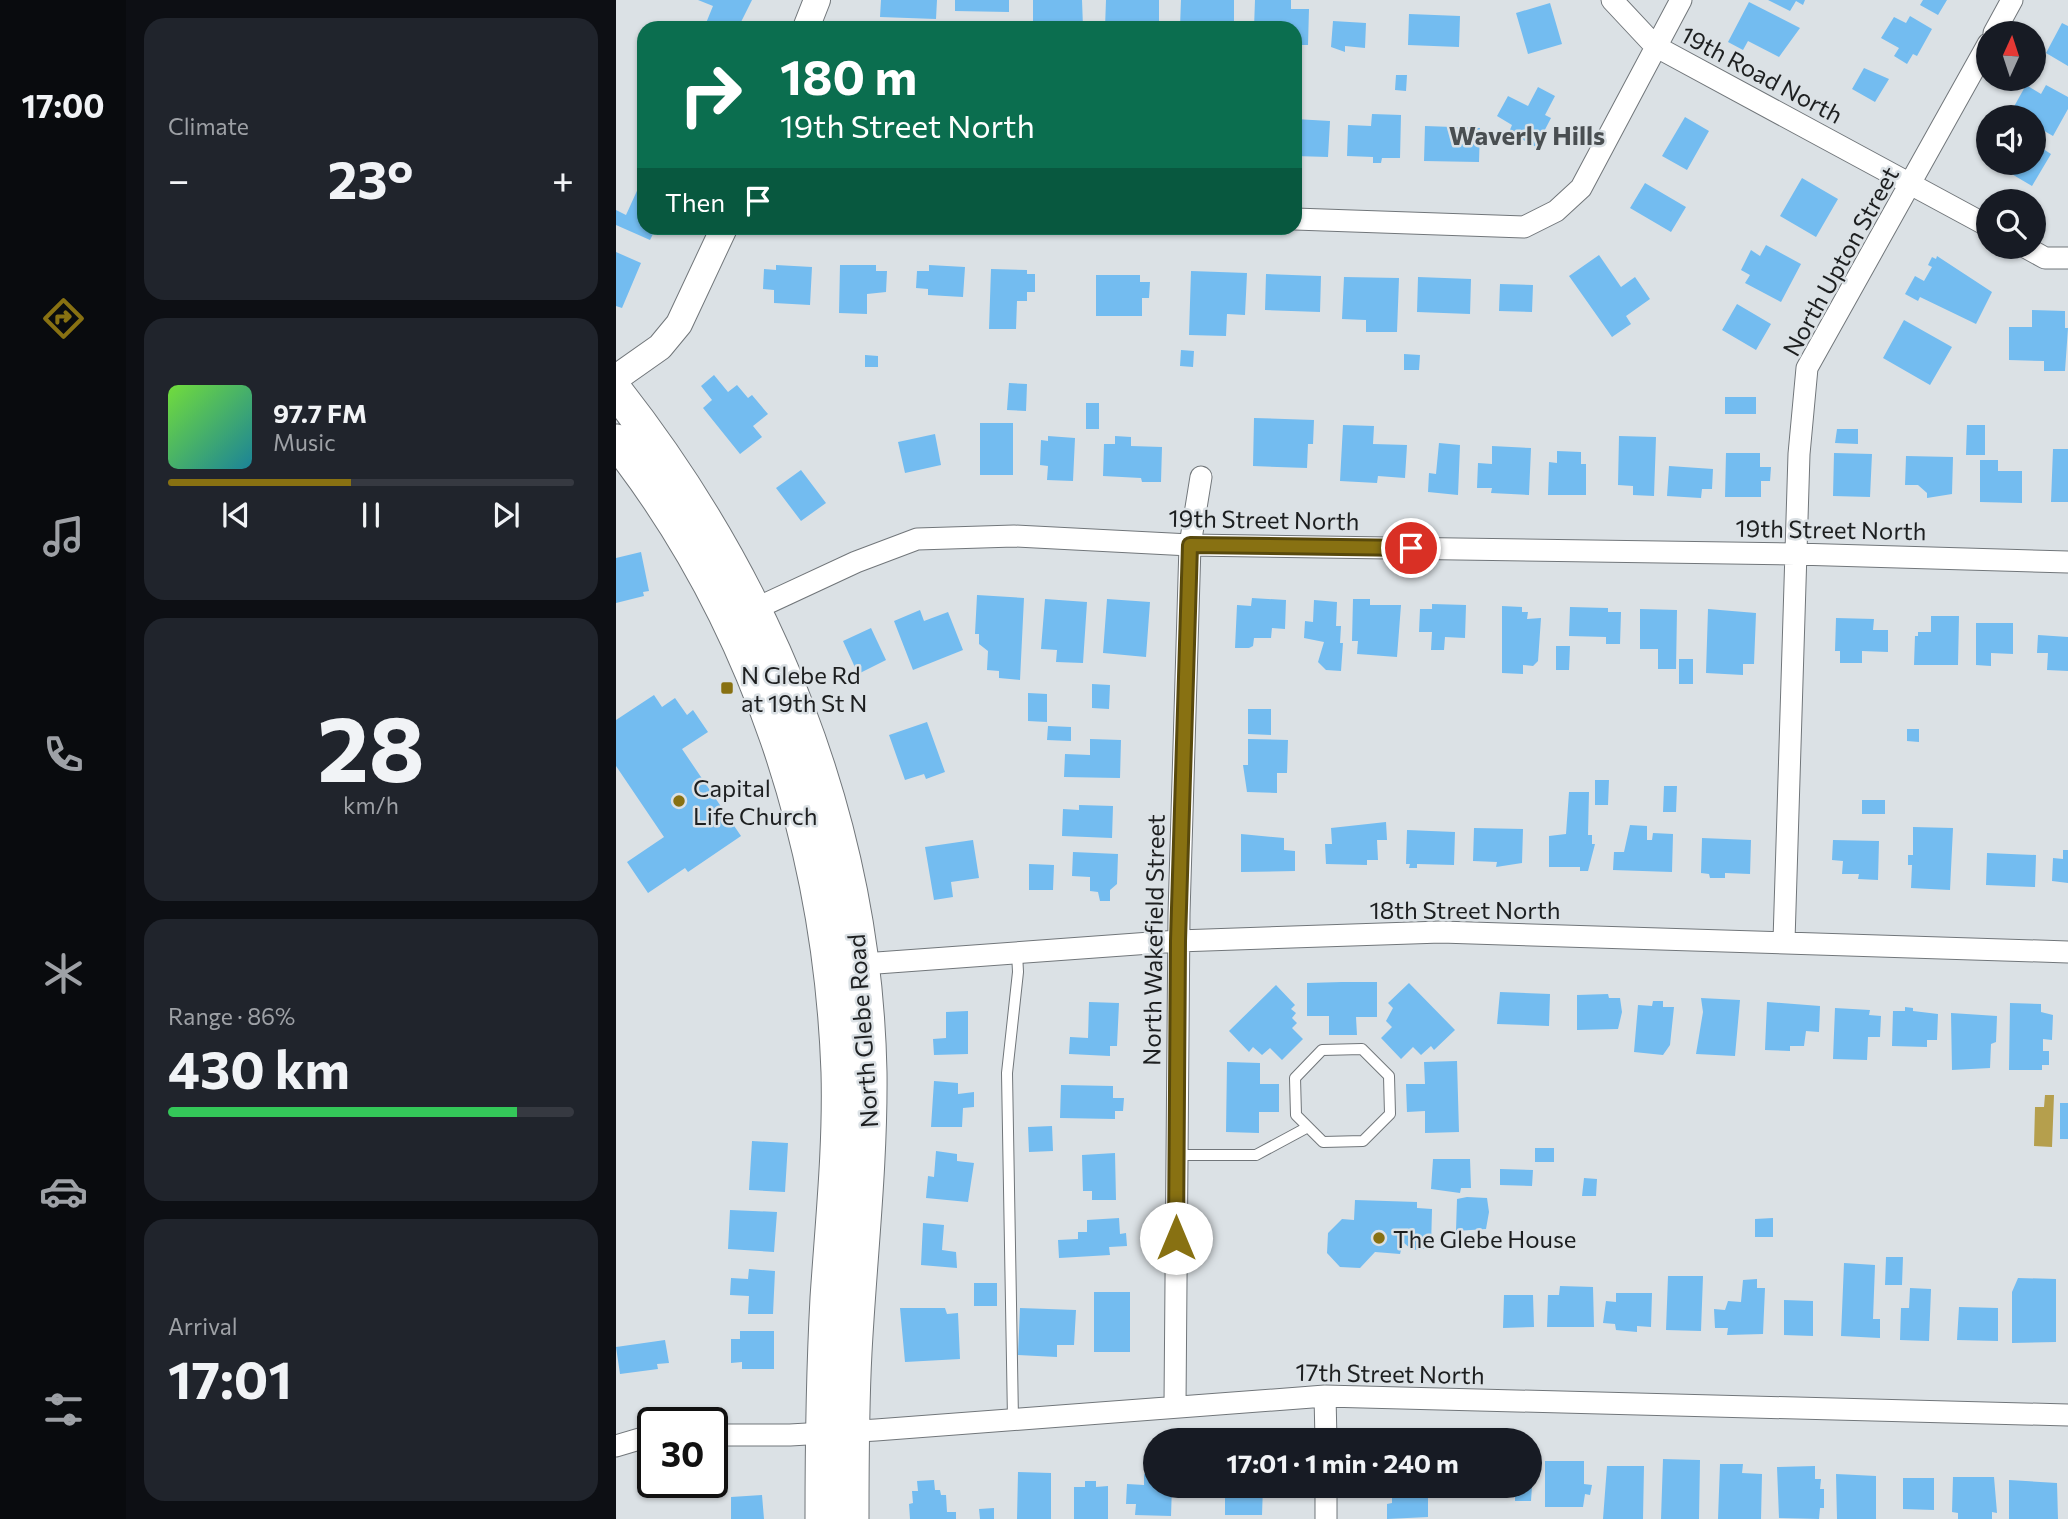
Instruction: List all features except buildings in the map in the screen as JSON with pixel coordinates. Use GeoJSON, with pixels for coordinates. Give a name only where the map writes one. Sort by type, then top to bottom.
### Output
{"type":"FeatureCollection","features":[{"type":"Feature","properties":{"kind":"main road","name":"North Glebe Road"},"geometry":{"type":"LineString","coordinates":[[616,391],[692,496],[742,615],[762,698],[790,777],[811,858],[832,968],[838,1140],[837,1432],[852,1519]]}},
{"type":"Feature","properties":{"kind":"main road","name":"North Glebe Road"},"geometry":{"type":"LineString","coordinates":[[616,441],[742,615],[789,685],[817,762],[842,848],[863,964],[870,1070],[869,1143],[837,1432],[821,1519]]}},
{"type":"Feature","properties":{"kind":"street"},"geometry":{"type":"LineString","coordinates":[[809,21],[817,0]]}},
{"type":"Feature","properties":{"kind":"street"},"geometry":{"type":"LineString","coordinates":[[1612,0],[1655,46],[1681,0]]}},
{"type":"Feature","properties":{"kind":"street"},"geometry":{"type":"LineString","coordinates":[[2001,21],[2012,0]]}},
{"type":"Feature","properties":{"kind":"street","name":"19th Road North"},"geometry":{"type":"LineString","coordinates":[[1302,219],[1524,227],[1545,217],[1556,211],[1581,188],[1655,46],[1976,219]]}},
{"type":"Feature","properties":{"kind":"street","name":"North Upton Street"},"geometry":{"type":"LineString","coordinates":[[1784,941],[1799,454],[1807,368],[1976,66]]}},
{"type":"Feature","properties":{"kind":"street"},"geometry":{"type":"LineString","coordinates":[[616,378],[660,347],[679,324],[721,235]]}},
{"type":"Feature","properties":{"kind":"street"},"geometry":{"type":"LineString","coordinates":[[2046,258],[2068,258]]}},
{"type":"Feature","properties":{"kind":"street","name":"North Wakefield Street"},"geometry":{"type":"LineString","coordinates":[[1175,1405],[1178,941],[1190,545],[1201,477]]}},
{"type":"Feature","properties":{"kind":"street","name":"19th Street North"},"geometry":{"type":"LineString","coordinates":[[742,615],[856,562],[917,539],[1014,536],[1190,545],[1797,554],[2068,562]]}},
{"type":"Feature","properties":{"kind":"street","name":"18th Street North"},"geometry":{"type":"LineString","coordinates":[[863,964],[1178,941],[1441,932],[2068,952]]}},
{"type":"Feature","properties":{"kind":"street"},"geometry":{"type":"LineString","coordinates":[[1325,1396],[1326,1428]]}},
{"type":"Feature","properties":{"kind":"street","name":"17th Street North"},"geometry":{"type":"LineString","coordinates":[[728,1435],[837,1432],[1325,1396],[2068,1415]]}},
{"type":"Feature","properties":{"kind":"street"},"geometry":{"type":"LineString","coordinates":[[616,1446],[637,1440]]}},
{"type":"Feature","properties":{"kind":"street"},"geometry":{"type":"LineString","coordinates":[[1326,1498],[1326,1519]]}},
{"type":"Feature","properties":{"kind":"lane"},"geometry":{"type":"LineString","coordinates":[[1013,1419],[1007,1073],[1017,953]]}},
{"type":"Feature","properties":{"kind":"lane"},"geometry":{"type":"LineString","coordinates":[[1362,1049],[1389,1076],[1390,1114],[1363,1141],[1323,1142],[1308,1127],[1296,1115],[1295,1077],[1322,1050],[1362,1049]]}},
{"type":"Feature","properties":{"kind":"lane"},"geometry":{"type":"LineString","coordinates":[[1177,1155],[1256,1155],[1308,1127]]}},
{"type":"Feature","properties":{"kind":"shaded area"},"geometry":{"type":"Polygon","coordinates":[[[2045,1095],[2054,1095],[2052,1147],[2034,1146],[2035,1107],[2044,1107],[2045,1095]]]}},
{"type":"Feature","properties":{"kind":"place","name":"N Glebe Rd at 19th St N"},"geometry":{"type":"Point","coordinates":[727,688]}},
{"type":"Feature","properties":{"kind":"place","name":"Capital Life Church"},"geometry":{"type":"Point","coordinates":[679,801]}},
{"type":"Feature","properties":{"kind":"place","name":"The Glebe House"},"geometry":{"type":"Point","coordinates":[1379,1238]}},
{"type":"Feature","properties":{"kind":"district","name":"Waverly Hills"},"geometry":{"type":"Point","coordinates":[1527,134]}},
{"type":"Feature","properties":{"kind":"route"},"geometry":{"type":"LineString","coordinates":[[1176,1238],[1178,941],[1190,545],[1411,548]]}}]}
